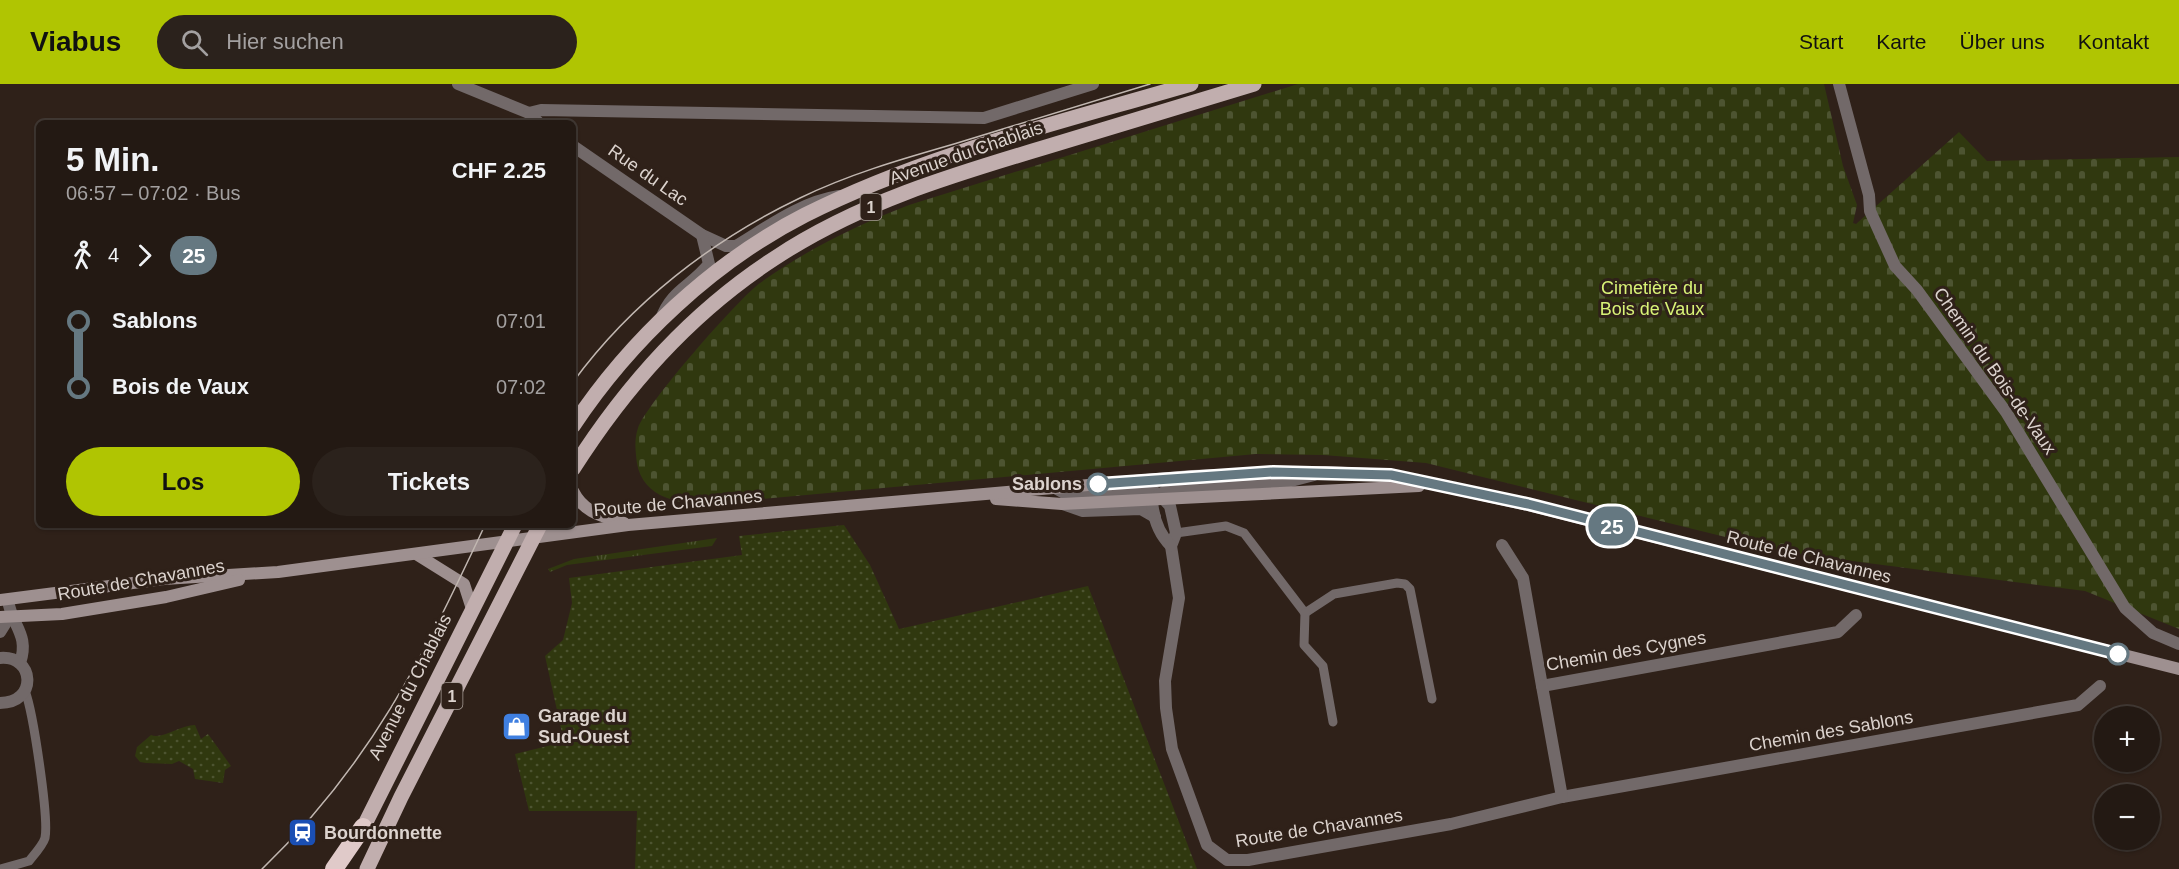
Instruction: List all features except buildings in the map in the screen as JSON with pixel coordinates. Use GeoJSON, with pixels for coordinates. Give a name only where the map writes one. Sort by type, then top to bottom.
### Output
{"type":"FeatureCollection","features":[{"type":"Feature","properties":{"kind":"highway"},"geometry":{"type":"LineString","coordinates":[[334,869],[363,827]]}},
{"type":"Feature","properties":{"kind":"main road","name":"Avenue du Chablais"},"geometry":{"type":"LineString","coordinates":[[576,422],[623,360],[661,320],[713,275],[803,216],[849,194],[989,144],[1191,84]]}},
{"type":"Feature","properties":{"kind":"main road","name":"Avenue du Chablais"},"geometry":{"type":"LineString","coordinates":[[576,465],[621,399],[656,359],[730,290],[774,258],[807,239],[850,215],[945,177],[1254,84]]}},
{"type":"Feature","properties":{"kind":"main road","name":"Route de Chavannes"},"geometry":{"type":"LineString","coordinates":[[4,600],[164,579],[278,572],[416,555],[506,541],[537,531],[570,532],[628,525],[1222,474],[1325,472],[1391,475],[1430,486],[1528,504],[2179,669]]}},
{"type":"Feature","properties":{"kind":"main road","name":"Route de Chavannes"},"geometry":{"type":"LineString","coordinates":[[974,496],[1062,504],[1430,486]]}},
{"type":"Feature","properties":{"kind":"main road"},"geometry":{"type":"LineString","coordinates":[[576,496],[587,510],[628,525]]}},
{"type":"Feature","properties":{"kind":"main road","name":"Avenue du Chablais"},"geometry":{"type":"LineString","coordinates":[[344,869],[513,528]]}},
{"type":"Feature","properties":{"kind":"main road","name":"1"},"geometry":{"type":"LineString","coordinates":[[367,869],[401,797],[537,531]]}},
{"type":"Feature","properties":{"kind":"main road"},"geometry":{"type":"LineString","coordinates":[[416,555],[464,584],[472,609]]}},
{"type":"Feature","properties":{"kind":"main road","name":"Route de Chavannes"},"geometry":{"type":"LineString","coordinates":[[5,616],[62,614],[166,597],[278,572]]}},
{"type":"Feature","properties":{"kind":"street"},"geometry":{"type":"LineString","coordinates":[[458,84],[529,113],[536,120]]}},
{"type":"Feature","properties":{"kind":"street"},"geometry":{"type":"LineString","coordinates":[[529,113],[541,110],[984,118],[1093,84]]}},
{"type":"Feature","properties":{"kind":"street","name":"Chemin du Bois-de-Vaux"},"geometry":{"type":"LineString","coordinates":[[1839,84],[1869,195],[1870,211],[1895,266],[1917,290],[2012,420],[2126,608],[2152,633],[2179,644]]}},
{"type":"Feature","properties":{"kind":"street","name":"Rue du Lac"},"geometry":{"type":"LineString","coordinates":[[576,148],[702,236],[726,246],[736,246],[801,207],[822,198],[849,194]]}},
{"type":"Feature","properties":{"kind":"street"},"geometry":{"type":"LineString","coordinates":[[661,320],[666,304],[708,264],[702,236]]}},
{"type":"Feature","properties":{"kind":"street","name":"Route de Chavannes"},"geometry":{"type":"LineString","coordinates":[[1171,546],[1164,539],[1155,517],[1159,498],[1170,488],[1291,481],[1325,472]]}},
{"type":"Feature","properties":{"kind":"street","name":"Route de Chavannes"},"geometry":{"type":"LineString","coordinates":[[1057,489],[1066,494],[1147,489],[1159,498],[1174,515],[1176,533],[1171,546],[1179,598],[1165,681],[1168,730],[1198,823],[1207,845],[1218,856],[1227,860],[1248,860],[1440,826],[1562,797]]}},
{"type":"Feature","properties":{"kind":"street"},"geometry":{"type":"LineString","coordinates":[[1174,515],[1190,498]]}},
{"type":"Feature","properties":{"kind":"street"},"geometry":{"type":"LineString","coordinates":[[1062,504],[1083,510],[1142,509],[1155,517]]}},
{"type":"Feature","properties":{"kind":"street"},"geometry":{"type":"LineString","coordinates":[[1176,533],[1226,526],[1244,533],[1305,613],[1304,645],[1323,666],[1333,722]]}},
{"type":"Feature","properties":{"kind":"street","name":"Chemin des Cygnes"},"geometry":{"type":"LineString","coordinates":[[1502,545],[1523,578],[1542,686],[1838,632],[1856,615]]}},
{"type":"Feature","properties":{"kind":"street"},"geometry":{"type":"LineString","coordinates":[[1305,613],[1334,594],[1397,583],[1405,584],[1410,589],[1432,699]]}},
{"type":"Feature","properties":{"kind":"street","name":"Route de Chavannes"},"geometry":{"type":"LineString","coordinates":[[1,869],[29,861],[45,838],[40,773],[30,704],[25,691],[28,680],[26,670],[20,663],[24,652],[22,631],[5,616],[4,600]]}},
{"type":"Feature","properties":{"kind":"street"},"geometry":{"type":"LineString","coordinates":[[0,632],[5,616]]}},
{"type":"Feature","properties":{"kind":"street"},"geometry":{"type":"LineString","coordinates":[[0,655],[20,663]]}},
{"type":"Feature","properties":{"kind":"street"},"geometry":{"type":"LineString","coordinates":[[1542,686],[1562,797]]}},
{"type":"Feature","properties":{"kind":"street","name":"Chemin des Sablons"},"geometry":{"type":"LineString","coordinates":[[1562,797],[2078,705],[2100,686]]}},
{"type":"Feature","properties":{"kind":"street"},"geometry":{"type":"LineString","coordinates":[[0,703],[10,703],[25,691]]}},
{"type":"Feature","properties":{"kind":"green space","name":"Cimetière du Bois de Vaux"},"geometry":{"type":"Polygon","coordinates":[[[1298,84],[1824,84],[1843,166],[1857,205],[1853,223],[1856,224],[1959,132],[1987,161],[2179,157],[2179,629],[2085,591],[1790,553],[1426,463],[1323,455],[1256,454],[708,504],[683,502],[660,495],[643,480],[638,469],[635,445],[638,428],[645,415],[694,352],[733,309],[760,283],[795,260],[851,230],[909,205],[1298,84]]]}},
{"type":"Feature","properties":{"kind":"green space"},"geometry":{"type":"Polygon","coordinates":[[[844,525],[870,565],[899,629],[1088,586],[1197,869],[635,869],[637,811],[529,811],[515,754],[564,742],[545,656],[563,640],[572,603],[569,578],[742,555],[739,536],[844,525]]]}},
{"type":"Feature","properties":{"kind":"green space"},"geometry":{"type":"Polygon","coordinates":[[[717,538],[712,546],[567,565],[550,572],[548,569],[574,559],[717,538]]]}},
{"type":"Feature","properties":{"kind":"green space"},"geometry":{"type":"Polygon","coordinates":[[[195,725],[201,739],[208,734],[231,766],[225,770],[223,783],[195,779],[193,769],[179,761],[172,764],[146,763],[140,762],[135,756],[137,747],[151,735],[160,736],[195,725]]]}},
{"type":"Feature","properties":{"kind":"tram line"},"geometry":{"type":"LineString","coordinates":[[576,378],[621,326],[675,276],[736,233],[800,198],[876,168],[1150,84]]}},
{"type":"Feature","properties":{"kind":"tram line"},"geometry":{"type":"LineString","coordinates":[[262,869],[300,830],[334,790],[391,708],[439,621],[484,528]]}},
{"type":"Feature","properties":{"kind":"bus line","name":"25"},"geometry":{"type":"LineString","coordinates":[[1098,484],[1273,472],[1391,475],[1430,486],[1528,504],[2118,654]]}},
{"type":"Feature","properties":{"kind":"place","name":"Sablons"},"geometry":{"type":"Point","coordinates":[1098,484]}},
{"type":"Feature","properties":{"kind":"place","name":"Garage du Sud-Ouest"},"geometry":{"type":"Point","coordinates":[517,726]}},
{"type":"Feature","properties":{"kind":"place","name":"Bourdonnette"},"geometry":{"type":"Point","coordinates":[303,833]}}]}
